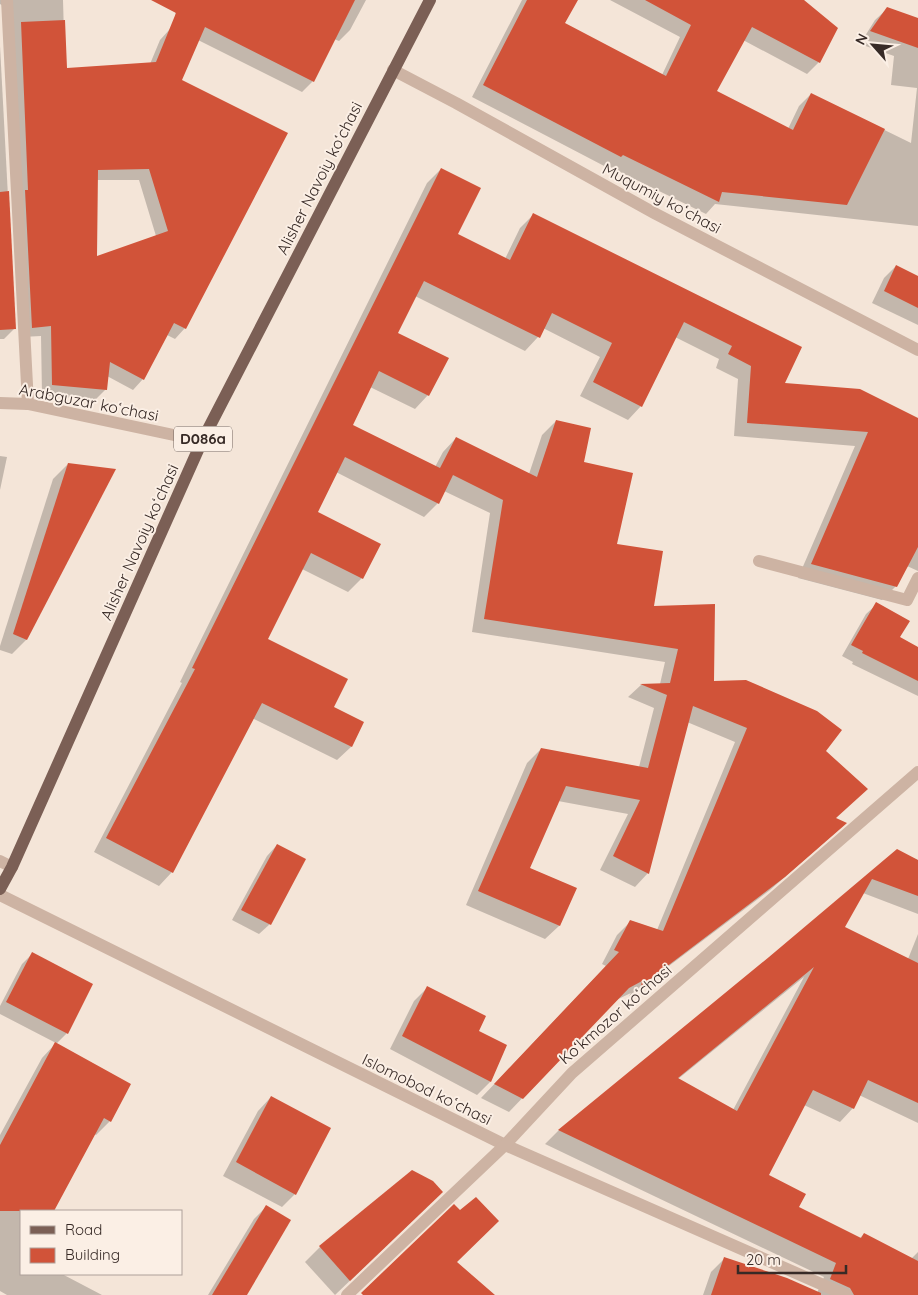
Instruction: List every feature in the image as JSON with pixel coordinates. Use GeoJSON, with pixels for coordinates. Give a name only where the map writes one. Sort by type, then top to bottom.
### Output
{"type":"FeatureCollection","features":[{"type":"Feature","properties":{"kind":"main road","name":"Alisher Navoiy koʻchasi"},"geometry":{"type":"LineString","coordinates":[[0,889],[6,864],[202,441],[430,0]]}},
{"type":"Feature","properties":{"kind":"street"},"geometry":{"type":"LineString","coordinates":[[7,0],[28,404]]}},
{"type":"Feature","properties":{"kind":"street","name":"Muqumiy koʻchasi"},"geometry":{"type":"LineString","coordinates":[[393,70],[656,214],[918,350]]}},
{"type":"Feature","properties":{"kind":"street","name":"Arabguzar koʻchasi"},"geometry":{"type":"LineString","coordinates":[[0,403],[28,404],[202,441]]}},
{"type":"Feature","properties":{"kind":"street"},"geometry":{"type":"LineString","coordinates":[[759,561],[907,600],[918,578]]}},
{"type":"Feature","properties":{"kind":"street","name":"Koʻkmozor koʻchasi"},"geometry":{"type":"LineString","coordinates":[[347,1295],[505,1145],[572,1073],[918,772]]}},
{"type":"Feature","properties":{"kind":"street","name":"Islomobod ko‘chasi"},"geometry":{"type":"LineString","coordinates":[[0,895],[505,1145],[846,1295]]}},
{"type":"Feature","properties":{"kind":"building"},"geometry":{"type":"Polygon","coordinates":[[[151,0],[355,0],[314,82],[205,27],[182,80],[288,133],[186,329],[174,323],[144,380],[110,362],[107,390],[52,385],[51,326],[32,328],[25,190],[28,190],[21,22],[65,20],[67,68],[156,62],[176,13],[151,0]],[[149,169],[98,170],[97,256],[168,231],[149,169]]]}},
{"type":"Feature","properties":{"kind":"building"},"geometry":{"type":"Polygon","coordinates":[[[527,0],[578,0],[565,23],[666,76],[691,25],[645,0],[804,0],[838,28],[820,63],[752,27],[717,91],[793,130],[811,93],[885,129],[847,205],[722,192],[719,202],[623,155],[621,157],[483,85],[527,0]]]}},
{"type":"Feature","properties":{"kind":"building"},"geometry":{"type":"Polygon","coordinates":[[[887,7],[918,18],[918,48],[870,31],[887,7]]]}},
{"type":"Feature","properties":{"kind":"building"},"geometry":{"type":"Polygon","coordinates":[[[441,168],[481,188],[458,234],[510,260],[533,213],[802,347],[785,383],[860,389],[918,418],[918,547],[897,587],[811,564],[868,432],[747,423],[751,366],[728,354],[732,346],[684,322],[642,407],[593,382],[612,343],[552,313],[540,338],[424,281],[398,333],[449,358],[429,396],[379,371],[353,425],[440,468],[456,437],[537,477],[556,420],[591,428],[584,462],[633,473],[617,544],[663,551],[654,606],[715,604],[714,681],[746,680],[817,711],[842,730],[826,751],[868,789],[836,818],[847,823],[785,877],[641,986],[642,981],[629,988],[523,1099],[494,1084],[619,952],[614,950],[630,920],[663,931],[747,728],[693,706],[649,874],[613,856],[640,800],[566,786],[530,868],[577,888],[560,926],[478,891],[541,748],[648,768],[667,695],[640,684],[670,683],[678,649],[484,619],[503,500],[453,475],[439,504],[345,457],[318,512],[381,544],[363,579],[311,553],[268,639],[348,679],[334,707],[364,722],[352,747],[262,703],[173,873],[106,838],[195,669],[192,668],[441,168]]]}},
{"type":"Feature","properties":{"kind":"building"},"geometry":{"type":"Polygon","coordinates":[[[9,191],[16,329],[0,330],[0,192],[9,191]]]}},
{"type":"Feature","properties":{"kind":"building"},"geometry":{"type":"Polygon","coordinates":[[[896,265],[918,276],[918,308],[884,291],[896,265]]]}},
{"type":"Feature","properties":{"kind":"building"},"geometry":{"type":"Polygon","coordinates":[[[68,463],[116,469],[27,640],[13,634],[68,463]]]}},
{"type":"Feature","properties":{"kind":"building"},"geometry":{"type":"Polygon","coordinates":[[[876,602],[910,621],[900,637],[918,647],[918,681],[862,653],[863,651],[851,645],[876,602]]]}},
{"type":"Feature","properties":{"kind":"building"},"geometry":{"type":"Polygon","coordinates":[[[277,844],[306,859],[271,925],[241,910],[277,844]]]}},
{"type":"Feature","properties":{"kind":"building"},"geometry":{"type":"Polygon","coordinates":[[[897,849],[918,860],[918,896],[872,879],[845,927],[918,963],[918,1103],[868,1080],[854,1109],[813,1090],[769,1175],[806,1194],[799,1207],[861,1238],[864,1233],[918,1261],[918,1295],[854,1295],[850,1288],[830,1279],[836,1263],[558,1130],[897,849]],[[814,967],[678,1078],[737,1111],[814,967]]]}},
{"type":"Feature","properties":{"kind":"building"},"geometry":{"type":"Polygon","coordinates":[[[32,952],[93,984],[68,1034],[6,1002],[32,952]]]}},
{"type":"Feature","properties":{"kind":"building"},"geometry":{"type":"Polygon","coordinates":[[[427,986],[486,1016],[479,1031],[507,1045],[491,1082],[402,1036],[427,986]]]}},
{"type":"Feature","properties":{"kind":"building"},"geometry":{"type":"Polygon","coordinates":[[[55,1042],[131,1084],[111,1122],[104,1118],[55,1210],[0,1211],[0,1145],[55,1042]]]}},
{"type":"Feature","properties":{"kind":"building"},"geometry":{"type":"Polygon","coordinates":[[[271,1096],[331,1128],[296,1195],[236,1162],[271,1096]]]}},
{"type":"Feature","properties":{"kind":"building"},"geometry":{"type":"Polygon","coordinates":[[[412,1170],[433,1181],[443,1192],[350,1281],[319,1246],[412,1170]]]}},
{"type":"Feature","properties":{"kind":"building"},"geometry":{"type":"Polygon","coordinates":[[[476,1197],[499,1221],[457,1262],[495,1295],[363,1295],[361,1293],[454,1204],[460,1210],[476,1197]]]}},
{"type":"Feature","properties":{"kind":"building"},"geometry":{"type":"Polygon","coordinates":[[[266,1205],[291,1220],[247,1295],[212,1295],[266,1205]]]}},
{"type":"Feature","properties":{"kind":"building"},"geometry":{"type":"Polygon","coordinates":[[[724,1257],[787,1278],[821,1293],[821,1295],[711,1295],[724,1257]]]}}]}
